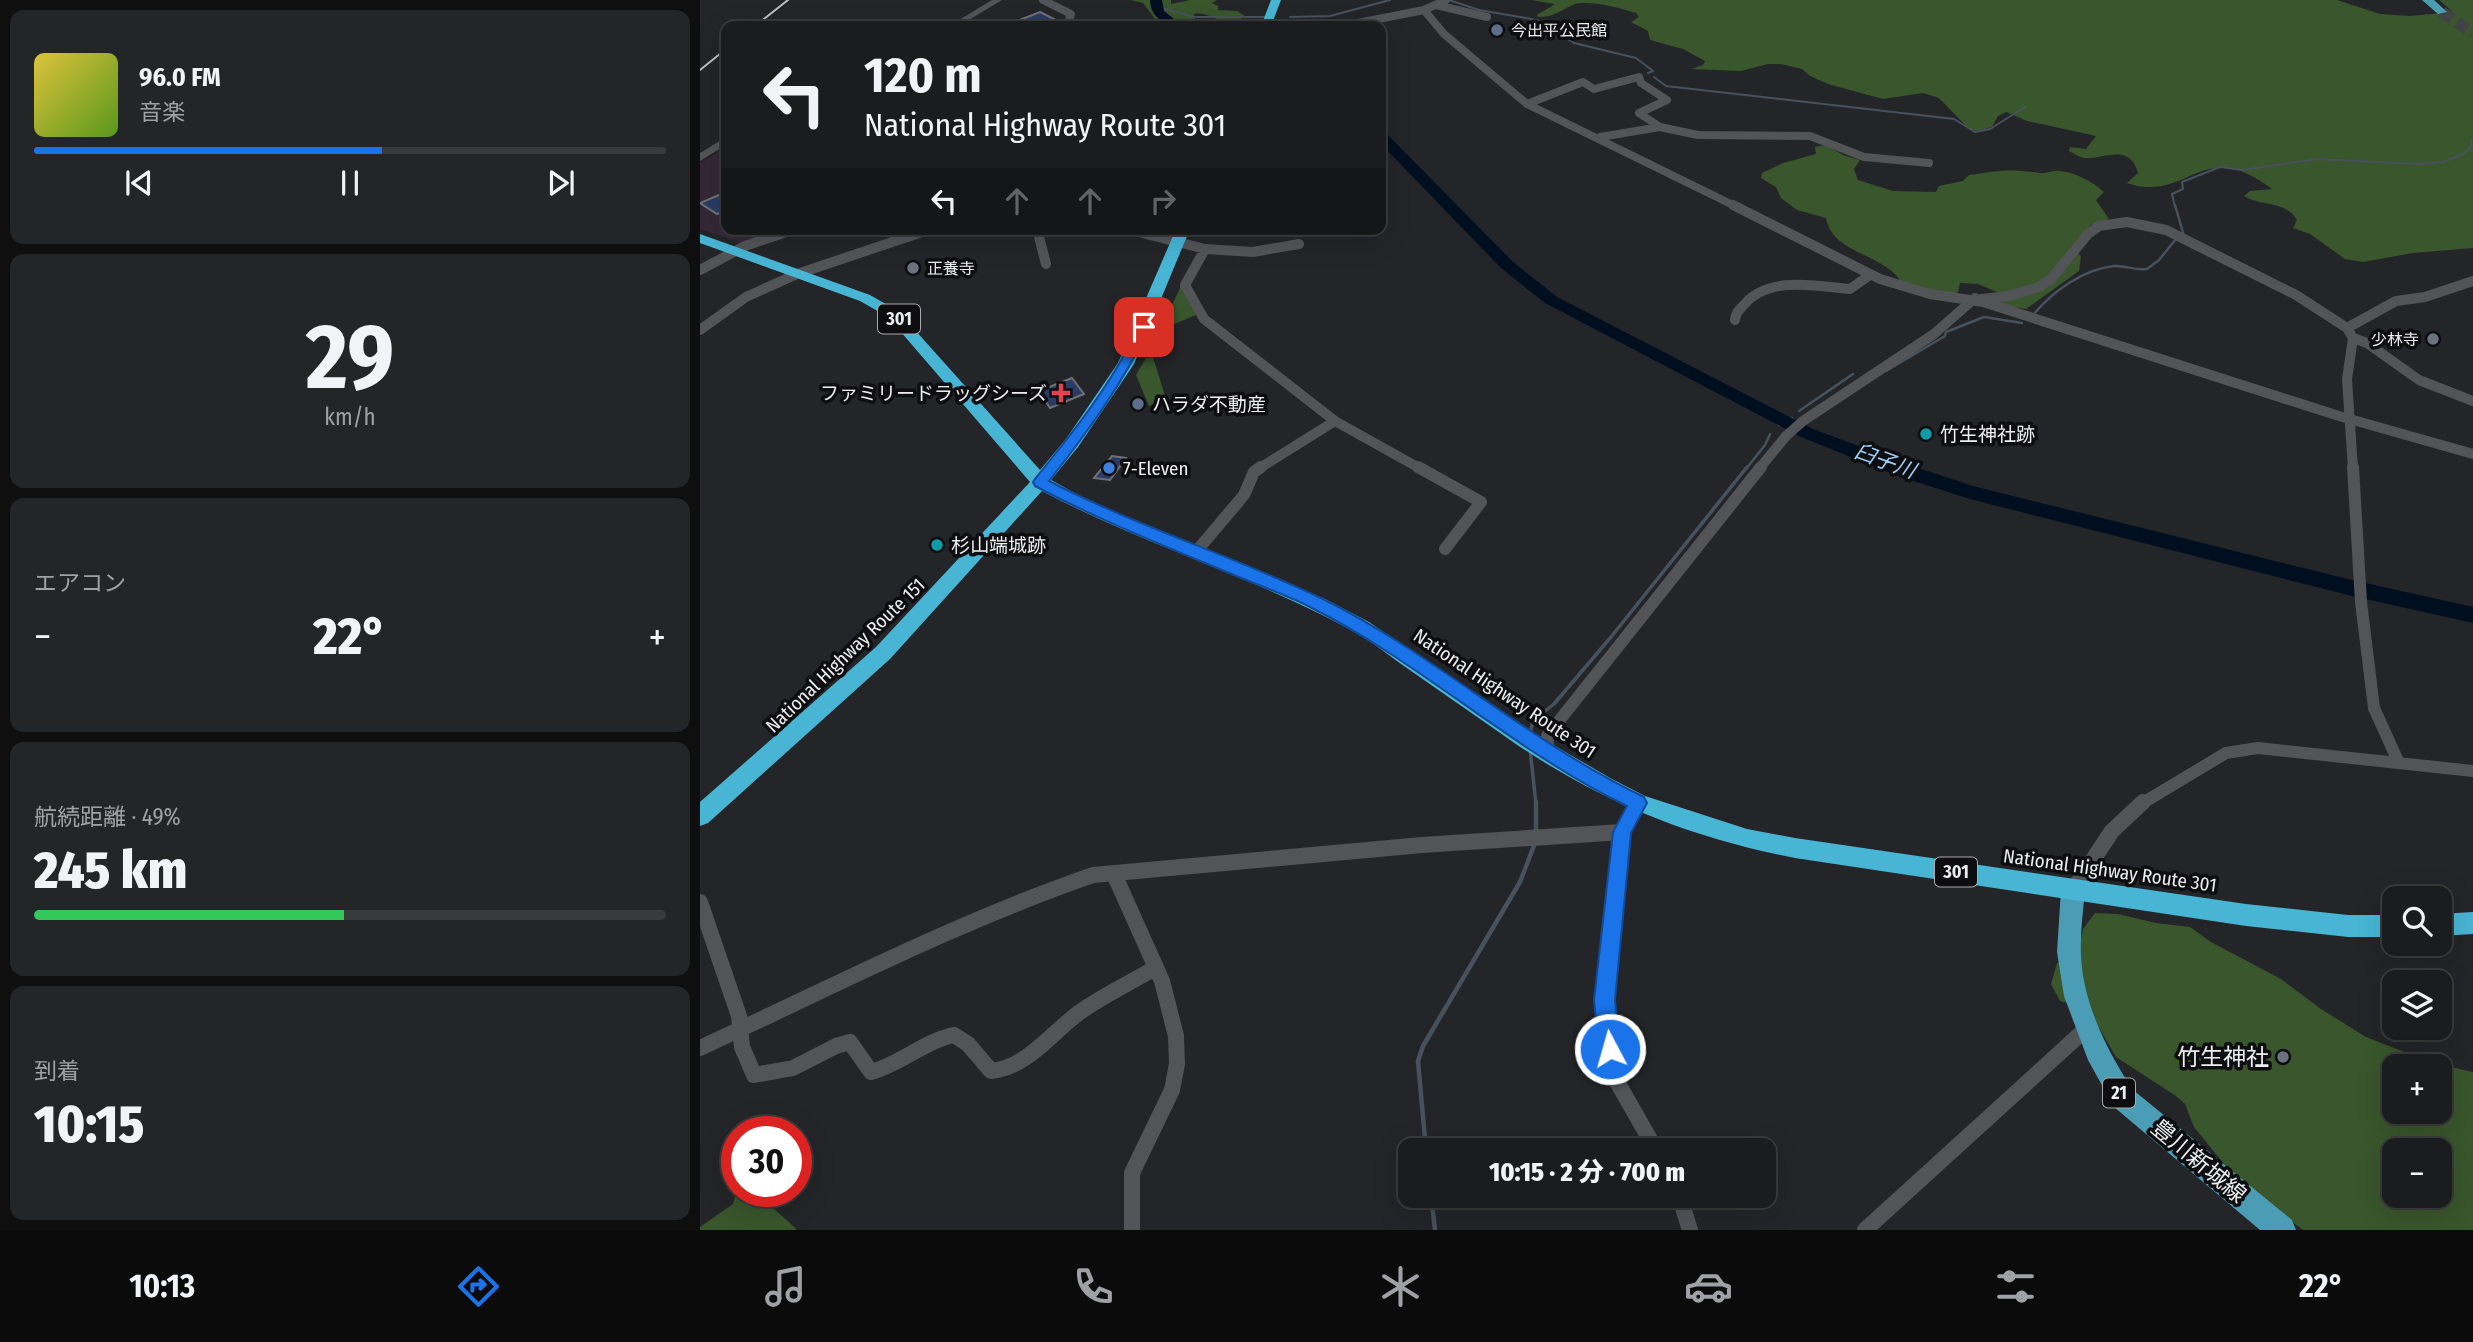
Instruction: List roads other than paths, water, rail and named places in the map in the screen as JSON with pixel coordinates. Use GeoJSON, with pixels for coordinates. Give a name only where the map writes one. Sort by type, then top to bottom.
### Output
{"type":"FeatureCollection","features":[{"type":"Feature","properties":{"kind":"highway"},"geometry":{"type":"LineString","coordinates":[[1268,21],[1276,0]]}},
{"type":"Feature","properties":{"kind":"highway","name":"National Highway Route 151"},"geometry":{"type":"LineString","coordinates":[[700,816],[883,653],[1040,482],[1072,443],[1126,364],[1144,327],[1180,236]]}},
{"type":"Feature","properties":{"kind":"highway","name":"National Highway Route 301"},"geometry":{"type":"LineString","coordinates":[[700,238],[865,298],[893,314],[1040,482],[1091,509],[1318,604],[1362,627],[1537,746],[1638,803],[1747,839],[2246,915],[2348,926],[2382,926]]}},
{"type":"Feature","properties":{"kind":"highway"},"geometry":{"type":"LineString","coordinates":[[2452,924],[2473,923]]}},
{"type":"Feature","properties":{"kind":"main road"},"geometry":{"type":"LineString","coordinates":[[2427,0],[2442,12]]}},
{"type":"Feature","properties":{"kind":"main road","name":"豊川新城線"},"geometry":{"type":"LineString","coordinates":[[2073,890],[2069,961],[2087,1028],[2108,1076],[2123,1098],[2282,1230]]}},
{"type":"Feature","properties":{"kind":"street"},"geometry":{"type":"LineString","coordinates":[[964,21],[998,0]]}},
{"type":"Feature","properties":{"kind":"street"},"geometry":{"type":"LineString","coordinates":[[1043,0],[1071,14],[1069,21]]}},
{"type":"Feature","properties":{"kind":"street"},"geometry":{"type":"LineString","coordinates":[[1364,21],[1446,0]]}},
{"type":"Feature","properties":{"kind":"street"},"geometry":{"type":"LineString","coordinates":[[1427,6],[1487,17]]}},
{"type":"Feature","properties":{"kind":"street"},"geometry":{"type":"LineString","coordinates":[[1427,6],[1444,34],[1527,104],[1600,137],[1870,275],[1911,289],[1950,297],[1978,299],[2009,296],[2039,287],[2051,279],[2088,234],[2099,226],[2127,222],[2166,230],[2295,295],[2423,382],[2473,401]]}},
{"type":"Feature","properties":{"kind":"street"},"geometry":{"type":"LineString","coordinates":[[1527,104],[1583,82],[1594,89],[1639,77],[1641,83],[1667,100],[1639,113],[1660,127]]}},
{"type":"Feature","properties":{"kind":"street"},"geometry":{"type":"LineString","coordinates":[[1600,137],[1660,127],[1698,135],[1810,136],[1864,157],[1929,163]]}},
{"type":"Feature","properties":{"kind":"street"},"geometry":{"type":"LineString","coordinates":[[700,158],[721,144]]}},
{"type":"Feature","properties":{"kind":"street"},"geometry":{"type":"LineString","coordinates":[[700,270],[735,250],[777,235]]}},
{"type":"Feature","properties":{"kind":"street"},"geometry":{"type":"LineString","coordinates":[[700,330],[746,297],[797,274],[913,235]]}},
{"type":"Feature","properties":{"kind":"street"},"geometry":{"type":"LineString","coordinates":[[1039,235],[1046,264]]}},
{"type":"Feature","properties":{"kind":"street"},"geometry":{"type":"LineString","coordinates":[[1180,236],[1205,249],[1253,252],[1299,243]]}},
{"type":"Feature","properties":{"kind":"street"},"geometry":{"type":"LineString","coordinates":[[1205,249],[1185,285],[1204,319],[1335,421],[1481,502],[1445,549]]}},
{"type":"Feature","properties":{"kind":"street"},"geometry":{"type":"LineString","coordinates":[[1735,320],[1735,315],[1747,300],[1762,289],[1807,285],[1850,289],[1870,275]]}},
{"type":"Feature","properties":{"kind":"street"},"geometry":{"type":"LineString","coordinates":[[2350,333],[2396,301],[2425,297],[2473,281]]}},
{"type":"Feature","properties":{"kind":"street"},"geometry":{"type":"LineString","coordinates":[[1978,299],[2350,419],[2473,454]]}},
{"type":"Feature","properties":{"kind":"street"},"geometry":{"type":"LineString","coordinates":[[1537,746],[1789,433],[1868,375],[1935,333],[1978,299]]}},
{"type":"Feature","properties":{"kind":"street"},"geometry":{"type":"LineString","coordinates":[[2350,333],[2347,379],[2360,581],[2374,708],[2398,761]]}},
{"type":"Feature","properties":{"kind":"street"},"geometry":{"type":"LineString","coordinates":[[1195,553],[1244,495],[1254,472],[1280,453],[1335,421]]}},
{"type":"Feature","properties":{"kind":"street"},"geometry":{"type":"LineString","coordinates":[[2073,890],[2112,831],[2128,814],[2146,800],[2226,753],[2258,748],[2473,771]]}},
{"type":"Feature","properties":{"kind":"street"},"geometry":{"type":"LineString","coordinates":[[1638,803],[1622,832],[1604,1000],[1612,1073],[1649,1138]]}},
{"type":"Feature","properties":{"kind":"street"},"geometry":{"type":"LineString","coordinates":[[700,1048],[961,927],[1049,889],[1093,875],[1422,845],[1622,832]]}},
{"type":"Feature","properties":{"kind":"street"},"geometry":{"type":"LineString","coordinates":[[1114,874],[1176,1023],[1176,1072],[1172,1090],[1160,1121],[1134,1164],[1131,1177],[1132,1230]]}},
{"type":"Feature","properties":{"kind":"street"},"geometry":{"type":"LineString","coordinates":[[700,902],[739,1016],[739,1030],[749,1069],[754,1075],[778,1074],[800,1066],[841,1043],[850,1042],[871,1072],[889,1069],[943,1036],[954,1035],[968,1044],[991,1071],[1000,1072],[1024,1057],[1080,1012],[1155,968]]}},
{"type":"Feature","properties":{"kind":"street"},"geometry":{"type":"LineString","coordinates":[[1865,1230],[2087,1028]]}},
{"type":"Feature","properties":{"kind":"street"},"geometry":{"type":"LineString","coordinates":[[1683,1208],[1690,1230]]}},
{"type":"Feature","properties":{"kind":"waterway","name":"臼子川"},"geometry":{"type":"LineString","coordinates":[[1156,0],[1159,13],[1168,21]]}},
{"type":"Feature","properties":{"kind":"waterway"},"geometry":{"type":"LineString","coordinates":[[1290,17],[1330,16],[1390,0]]}},
{"type":"Feature","properties":{"kind":"waterway"},"geometry":{"type":"LineString","coordinates":[[1449,0],[1479,10],[1537,20],[1574,43],[1636,58],[1653,71],[1648,73]]}},
{"type":"Feature","properties":{"kind":"waterway"},"geometry":{"type":"LineString","coordinates":[[1155,6],[1194,17],[1264,17]]}},
{"type":"Feature","properties":{"kind":"waterway"},"geometry":{"type":"LineString","coordinates":[[1654,77],[1666,86],[1954,119],[1975,132],[1990,129],[2025,107]]}},
{"type":"Feature","properties":{"kind":"waterway"},"geometry":{"type":"LineString","coordinates":[[2175,207],[2172,194],[2183,189],[2182,182],[2220,167],[2243,170],[2317,159],[2418,164],[2443,162],[2463,154],[2472,146],[2471,140]]}},
{"type":"Feature","properties":{"kind":"waterway","name":"臼子川"},"geometry":{"type":"LineString","coordinates":[[1386,141],[1507,265],[1551,300],[1807,433],[1905,471],[1970,492],[2352,588],[2473,615]]}},
{"type":"Feature","properties":{"kind":"waterway"},"geometry":{"type":"LineString","coordinates":[[2175,205],[2184,236]]}},
{"type":"Feature","properties":{"kind":"waterway"},"geometry":{"type":"LineString","coordinates":[[2033,315],[2059,290],[2091,272],[2114,266],[2147,269],[2159,260],[2176,239]]}},
{"type":"Feature","properties":{"kind":"waterway"},"geometry":{"type":"LineString","coordinates":[[1886,371],[1945,336],[1946,332],[1984,317],[2022,323]]}},
{"type":"Feature","properties":{"kind":"waterway"},"geometry":{"type":"LineString","coordinates":[[1799,411],[1853,374]]}},
{"type":"Feature","properties":{"kind":"waterway","name":"臼子川"},"geometry":{"type":"LineString","coordinates":[[1779,425],[1792,418]]}},
{"type":"Feature","properties":{"kind":"waterway"},"geometry":{"type":"LineString","coordinates":[[1746,469],[1770,434]]}},
{"type":"Feature","properties":{"kind":"waterway"},"geometry":{"type":"LineString","coordinates":[[1530,734],[1533,721],[1554,704],[1611,637],[1747,467]]}},
{"type":"Feature","properties":{"kind":"waterway"},"geometry":{"type":"LineString","coordinates":[[1530,749],[1536,804]]}},
{"type":"Feature","properties":{"kind":"waterway"},"geometry":{"type":"LineString","coordinates":[[1536,804],[1536,832]]}},
{"type":"Feature","properties":{"kind":"waterway"},"geometry":{"type":"LineString","coordinates":[[1425,1138],[1418,1061],[1423,1046],[1520,882],[1535,843]]}},
{"type":"Feature","properties":{"kind":"waterway"},"geometry":{"type":"LineString","coordinates":[[1432,1208],[1435,1230]]}},
{"type":"Feature","properties":{"kind":"tunnel"},"geometry":{"type":"LineString","coordinates":[[2442,12],[2473,33]]}},
{"type":"Feature","properties":{"kind":"railway"},"geometry":{"type":"LineString","coordinates":[[761,21],[788,0]]}},
{"type":"Feature","properties":{"kind":"railway"},"geometry":{"type":"LineString","coordinates":[[700,70],[721,53]]}},
{"type":"Feature","properties":{"kind":"place","name":"今出平公民館"},"geometry":{"type":"Point","coordinates":[1497,30]}},
{"type":"Feature","properties":{"kind":"place","name":"正養寺"},"geometry":{"type":"Point","coordinates":[913,268]}},
{"type":"Feature","properties":{"kind":"place","name":"少林寺"},"geometry":{"type":"Point","coordinates":[2433,339]}},
{"type":"Feature","properties":{"kind":"place","name":"ファミリードラッグシーズ"},"geometry":{"type":"Point","coordinates":[1061,393]}},
{"type":"Feature","properties":{"kind":"place","name":"ハラダ不動産"},"geometry":{"type":"Point","coordinates":[1138,404]}},
{"type":"Feature","properties":{"kind":"place","name":"竹生神社跡"},"geometry":{"type":"Point","coordinates":[1926,434]}},
{"type":"Feature","properties":{"kind":"place","name":"7-Eleven"},"geometry":{"type":"Point","coordinates":[1109,468]}},
{"type":"Feature","properties":{"kind":"place","name":"杉山端城跡"},"geometry":{"type":"Point","coordinates":[937,545]}},
{"type":"Feature","properties":{"kind":"place","name":"竹生神社"},"geometry":{"type":"Point","coordinates":[2283,1057]}}]}
